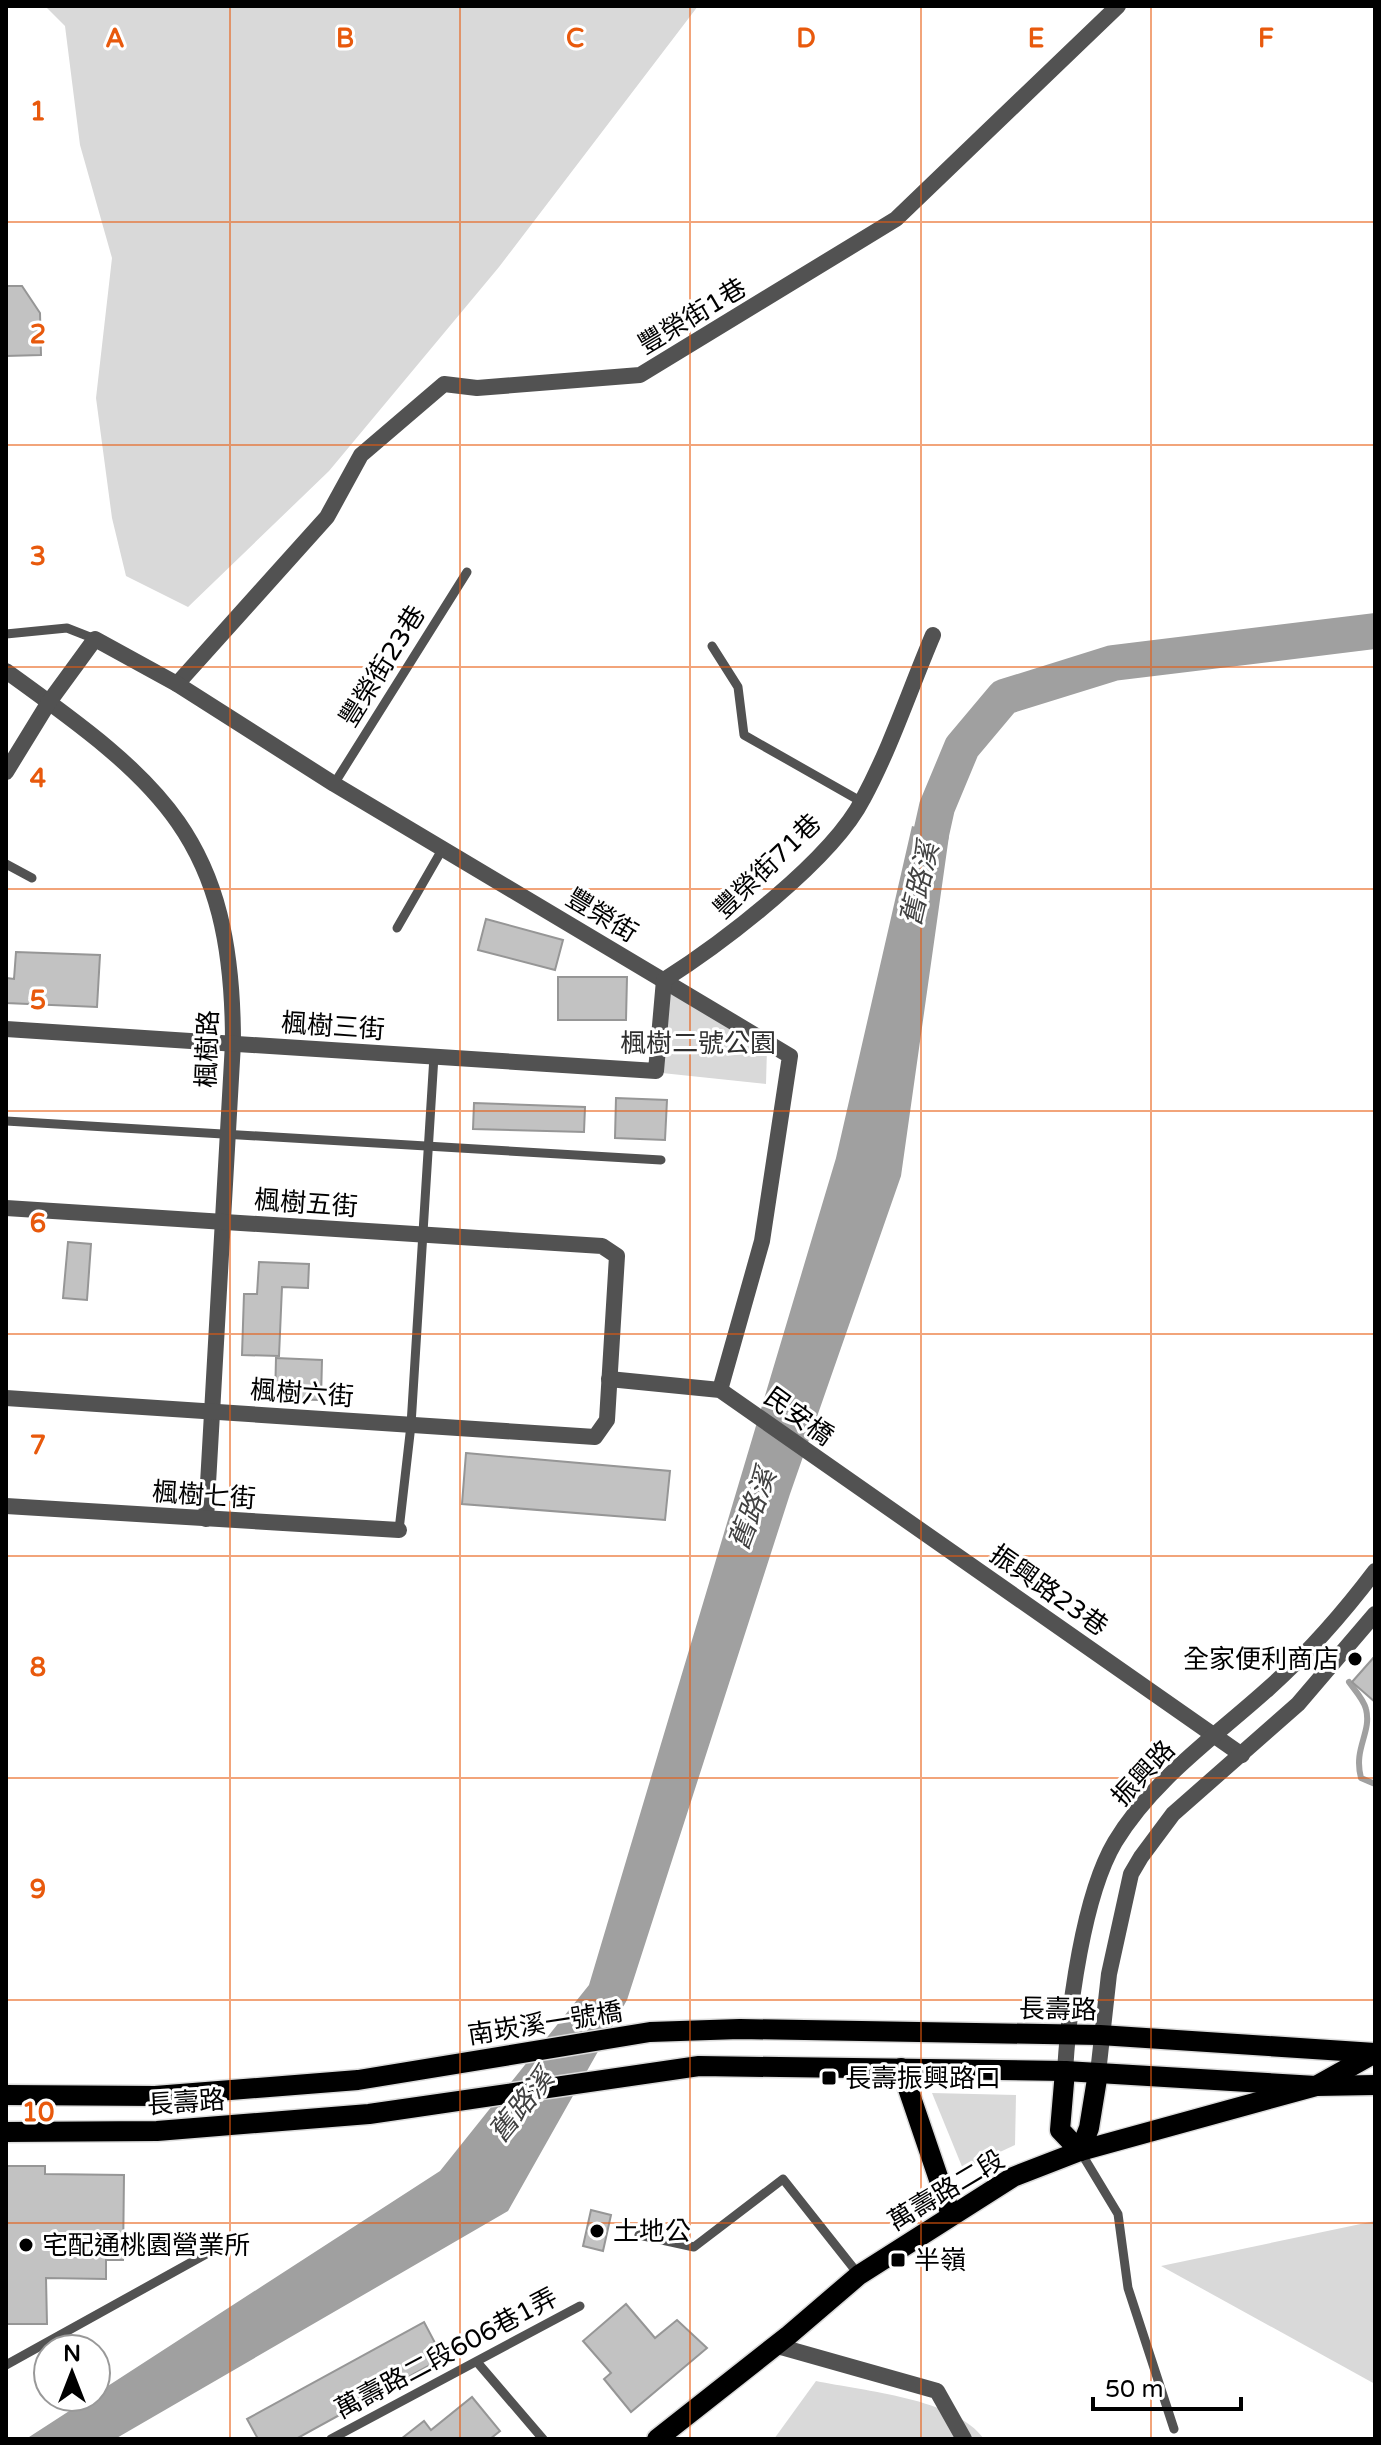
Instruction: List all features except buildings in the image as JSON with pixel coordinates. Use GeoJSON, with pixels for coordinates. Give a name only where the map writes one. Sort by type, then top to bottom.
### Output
{"type":"FeatureCollection","features":[{"type":"Feature","properties":{"kind":"main road","name":"長壽路"},"geometry":{"type":"LineString","coordinates":[[740,2029],[1100,2035],[1375,2053]]}},
{"type":"Feature","properties":{"kind":"main road","name":"南崁溪一號橋"},"geometry":{"type":"LineString","coordinates":[[358,2080],[650,2032],[740,2029]]}},
{"type":"Feature","properties":{"kind":"main road","name":"萬壽路二段"},"geometry":{"type":"LineString","coordinates":[[657,2439],[859,2275],[1013,2177],[1080,2151],[1316,2086],[1375,2053]]}},
{"type":"Feature","properties":{"kind":"main road","name":"長壽路"},"geometry":{"type":"LineString","coordinates":[[6,2132],[157,2131],[369,2114],[699,2066],[901,2068]]}},
{"type":"Feature","properties":{"kind":"main road"},"geometry":{"type":"LineString","coordinates":[[951,2215],[901,2068],[1065,2071],[1316,2086]]}},
{"type":"Feature","properties":{"kind":"main road"},"geometry":{"type":"LineString","coordinates":[[1065,2071],[1060,2130],[1080,2151],[1089,2128],[1098,2073]]}},
{"type":"Feature","properties":{"kind":"main road","name":"長壽路"},"geometry":{"type":"LineString","coordinates":[[6,2095],[155,2096],[358,2080]]}},
{"type":"Feature","properties":{"kind":"main road","name":"萬壽路二段"},"geometry":{"type":"LineString","coordinates":[[1316,2086],[1375,2085]]}},
{"type":"Feature","properties":{"kind":"street","name":"豐榮街1巷"},"geometry":{"type":"LineString","coordinates":[[177,684],[327,517],[361,455],[444,384],[477,388],[640,375],[896,219],[1118,6]]}},
{"type":"Feature","properties":{"kind":"street","name":"豐榮街71巷"},"geometry":{"type":"LineString","coordinates":[[664,980],[721,943],[796,877],[818,856],[862,802],[933,635]]}},
{"type":"Feature","properties":{"kind":"street","name":"豐榮街"},"geometry":{"type":"LineString","coordinates":[[95,639],[177,684],[334,784],[790,1056],[762,1241],[720,1390]]}},
{"type":"Feature","properties":{"kind":"street"},"geometry":{"type":"LineString","coordinates":[[6,772],[49,702],[95,639]]}},
{"type":"Feature","properties":{"kind":"street","name":"楓樹路"},"geometry":{"type":"LineString","coordinates":[[6,671],[126,761],[163,799],[188,835],[211,878],[227,945],[233,988],[233,1043],[206,1519]]}},
{"type":"Feature","properties":{"kind":"street","name":"楓樹三街"},"geometry":{"type":"LineString","coordinates":[[6,1029],[656,1071],[664,980]]}},
{"type":"Feature","properties":{"kind":"street","name":"楓樹五街"},"geometry":{"type":"LineString","coordinates":[[6,1208],[602,1246],[617,1256],[609,1379]]}},
{"type":"Feature","properties":{"kind":"street"},"geometry":{"type":"LineString","coordinates":[[609,1379],[720,1390]]}},
{"type":"Feature","properties":{"kind":"street","name":"楓樹六街"},"geometry":{"type":"LineString","coordinates":[[6,1398],[595,1437],[607,1420],[609,1379]]}},
{"type":"Feature","properties":{"kind":"street","name":"民安橋"},"geometry":{"type":"LineString","coordinates":[[720,1390],[828,1466]]}},
{"type":"Feature","properties":{"kind":"street","name":"振興路23巷"},"geometry":{"type":"LineString","coordinates":[[828,1466],[1242,1755]]}},
{"type":"Feature","properties":{"kind":"street","name":"楓樹七街"},"geometry":{"type":"LineString","coordinates":[[6,1506],[399,1530]]}},
{"type":"Feature","properties":{"kind":"street","name":"振興路"},"geometry":{"type":"LineString","coordinates":[[1065,2071],[1076,1972],[1102,1868],[1116,1840],[1159,1784],[1272,1685],[1375,1571]]}},
{"type":"Feature","properties":{"kind":"street","name":"振興路"},"geometry":{"type":"LineString","coordinates":[[1098,2073],[1100,2035],[1131,1874],[1173,1814],[1298,1704],[1375,1614]]}},
{"type":"Feature","properties":{"kind":"street"},"geometry":{"type":"LineString","coordinates":[[774,2345],[937,2391],[964,2439]]}},
{"type":"Feature","properties":{"kind":"lane","name":"豐榮街23巷"},"geometry":{"type":"LineString","coordinates":[[334,784],[467,572]]}},
{"type":"Feature","properties":{"kind":"lane"},"geometry":{"type":"LineString","coordinates":[[6,634],[67,628],[95,639]]}},
{"type":"Feature","properties":{"kind":"lane"},"geometry":{"type":"LineString","coordinates":[[712,646],[738,687],[744,735],[862,802]]}},
{"type":"Feature","properties":{"kind":"lane"},"geometry":{"type":"LineString","coordinates":[[397,928],[443,848]]}},
{"type":"Feature","properties":{"kind":"lane"},"geometry":{"type":"LineString","coordinates":[[6,864],[32,878]]}},
{"type":"Feature","properties":{"kind":"lane"},"geometry":{"type":"LineString","coordinates":[[399,1530],[411,1425],[434,1056]]}},
{"type":"Feature","properties":{"kind":"lane"},"geometry":{"type":"LineString","coordinates":[[6,1121],[661,1160]]}},
{"type":"Feature","properties":{"kind":"lane"},"geometry":{"type":"LineString","coordinates":[[1080,2151],[1118,2214],[1128,2288],[1174,2429]]}},
{"type":"Feature","properties":{"kind":"lane"},"geometry":{"type":"LineString","coordinates":[[639,2235],[694,2247],[783,2179],[859,2275]]}},
{"type":"Feature","properties":{"kind":"lane"},"geometry":{"type":"LineString","coordinates":[[6,2365],[217,2248]]}},
{"type":"Feature","properties":{"kind":"lane","name":"萬壽路二段606巷1弄"},"geometry":{"type":"LineString","coordinates":[[331,2439],[580,2306]]}},
{"type":"Feature","properties":{"kind":"lane"},"geometry":{"type":"LineString","coordinates":[[477,2362],[543,2439]]}},
{"type":"Feature","properties":{"kind":"green space"},"geometry":{"type":"Polygon","coordinates":[[[45,6],[698,6],[499,267],[329,471],[188,607],[126,576],[112,518],[96,398],[112,258],[80,145],[65,26],[45,6]]]}},
{"type":"Feature","properties":{"kind":"green space","name":"楓樹二號公園"},"geometry":{"type":"Polygon","coordinates":[[[670,983],[767,1048],[766,1084],[662,1073],[670,983]]]}},
{"type":"Feature","properties":{"kind":"green space"},"geometry":{"type":"Polygon","coordinates":[[[932,2093],[1016,2095],[1015,2145],[963,2169],[932,2093]]]}},
{"type":"Feature","properties":{"kind":"green space"},"geometry":{"type":"Polygon","coordinates":[[[1375,2221],[1375,2384],[1161,2266],[1375,2221]]]}},
{"type":"Feature","properties":{"kind":"green space"},"geometry":{"type":"Polygon","coordinates":[[[816,2381],[930,2405],[970,2425],[984,2439],[774,2439],[816,2381]]]}},
{"type":"Feature","properties":{"kind":"water"},"geometry":{"type":"Polygon","coordinates":[[[912,826],[949,836],[901,1176],[790,1494],[627,2000],[508,2211],[115,2439],[26,2439],[66,2413],[112,2413],[112,2383],[440,2171],[589,1985],[836,1158],[912,826]]]}},
{"type":"Feature","properties":{"kind":"waterway","name":"舊路溪"},"geometry":{"type":"LineString","coordinates":[[921,879],[937,807],[962,747],[1004,697],[1113,663],[1375,631]]}},
{"type":"Feature","properties":{"kind":"waterway"},"geometry":{"type":"LineString","coordinates":[[1349,1682],[1366,1709],[1367,1726],[1359,1758],[1361,1778],[1375,1784]]}},
{"type":"Feature","properties":{"kind":"place","name":"全家便利商店"},"geometry":{"type":"Point","coordinates":[1355,1659]}},
{"type":"Feature","properties":{"kind":"place","name":"長壽振興路口"},"geometry":{"type":"Point","coordinates":[829,2078]}},
{"type":"Feature","properties":{"kind":"place","name":"土地公"},"geometry":{"type":"Point","coordinates":[597,2231]}},
{"type":"Feature","properties":{"kind":"place","name":"宅配通桃園營業所"},"geometry":{"type":"Point","coordinates":[26,2245]}},
{"type":"Feature","properties":{"kind":"place","name":"半嶺"},"geometry":{"type":"Point","coordinates":[898,2260]}}]}
